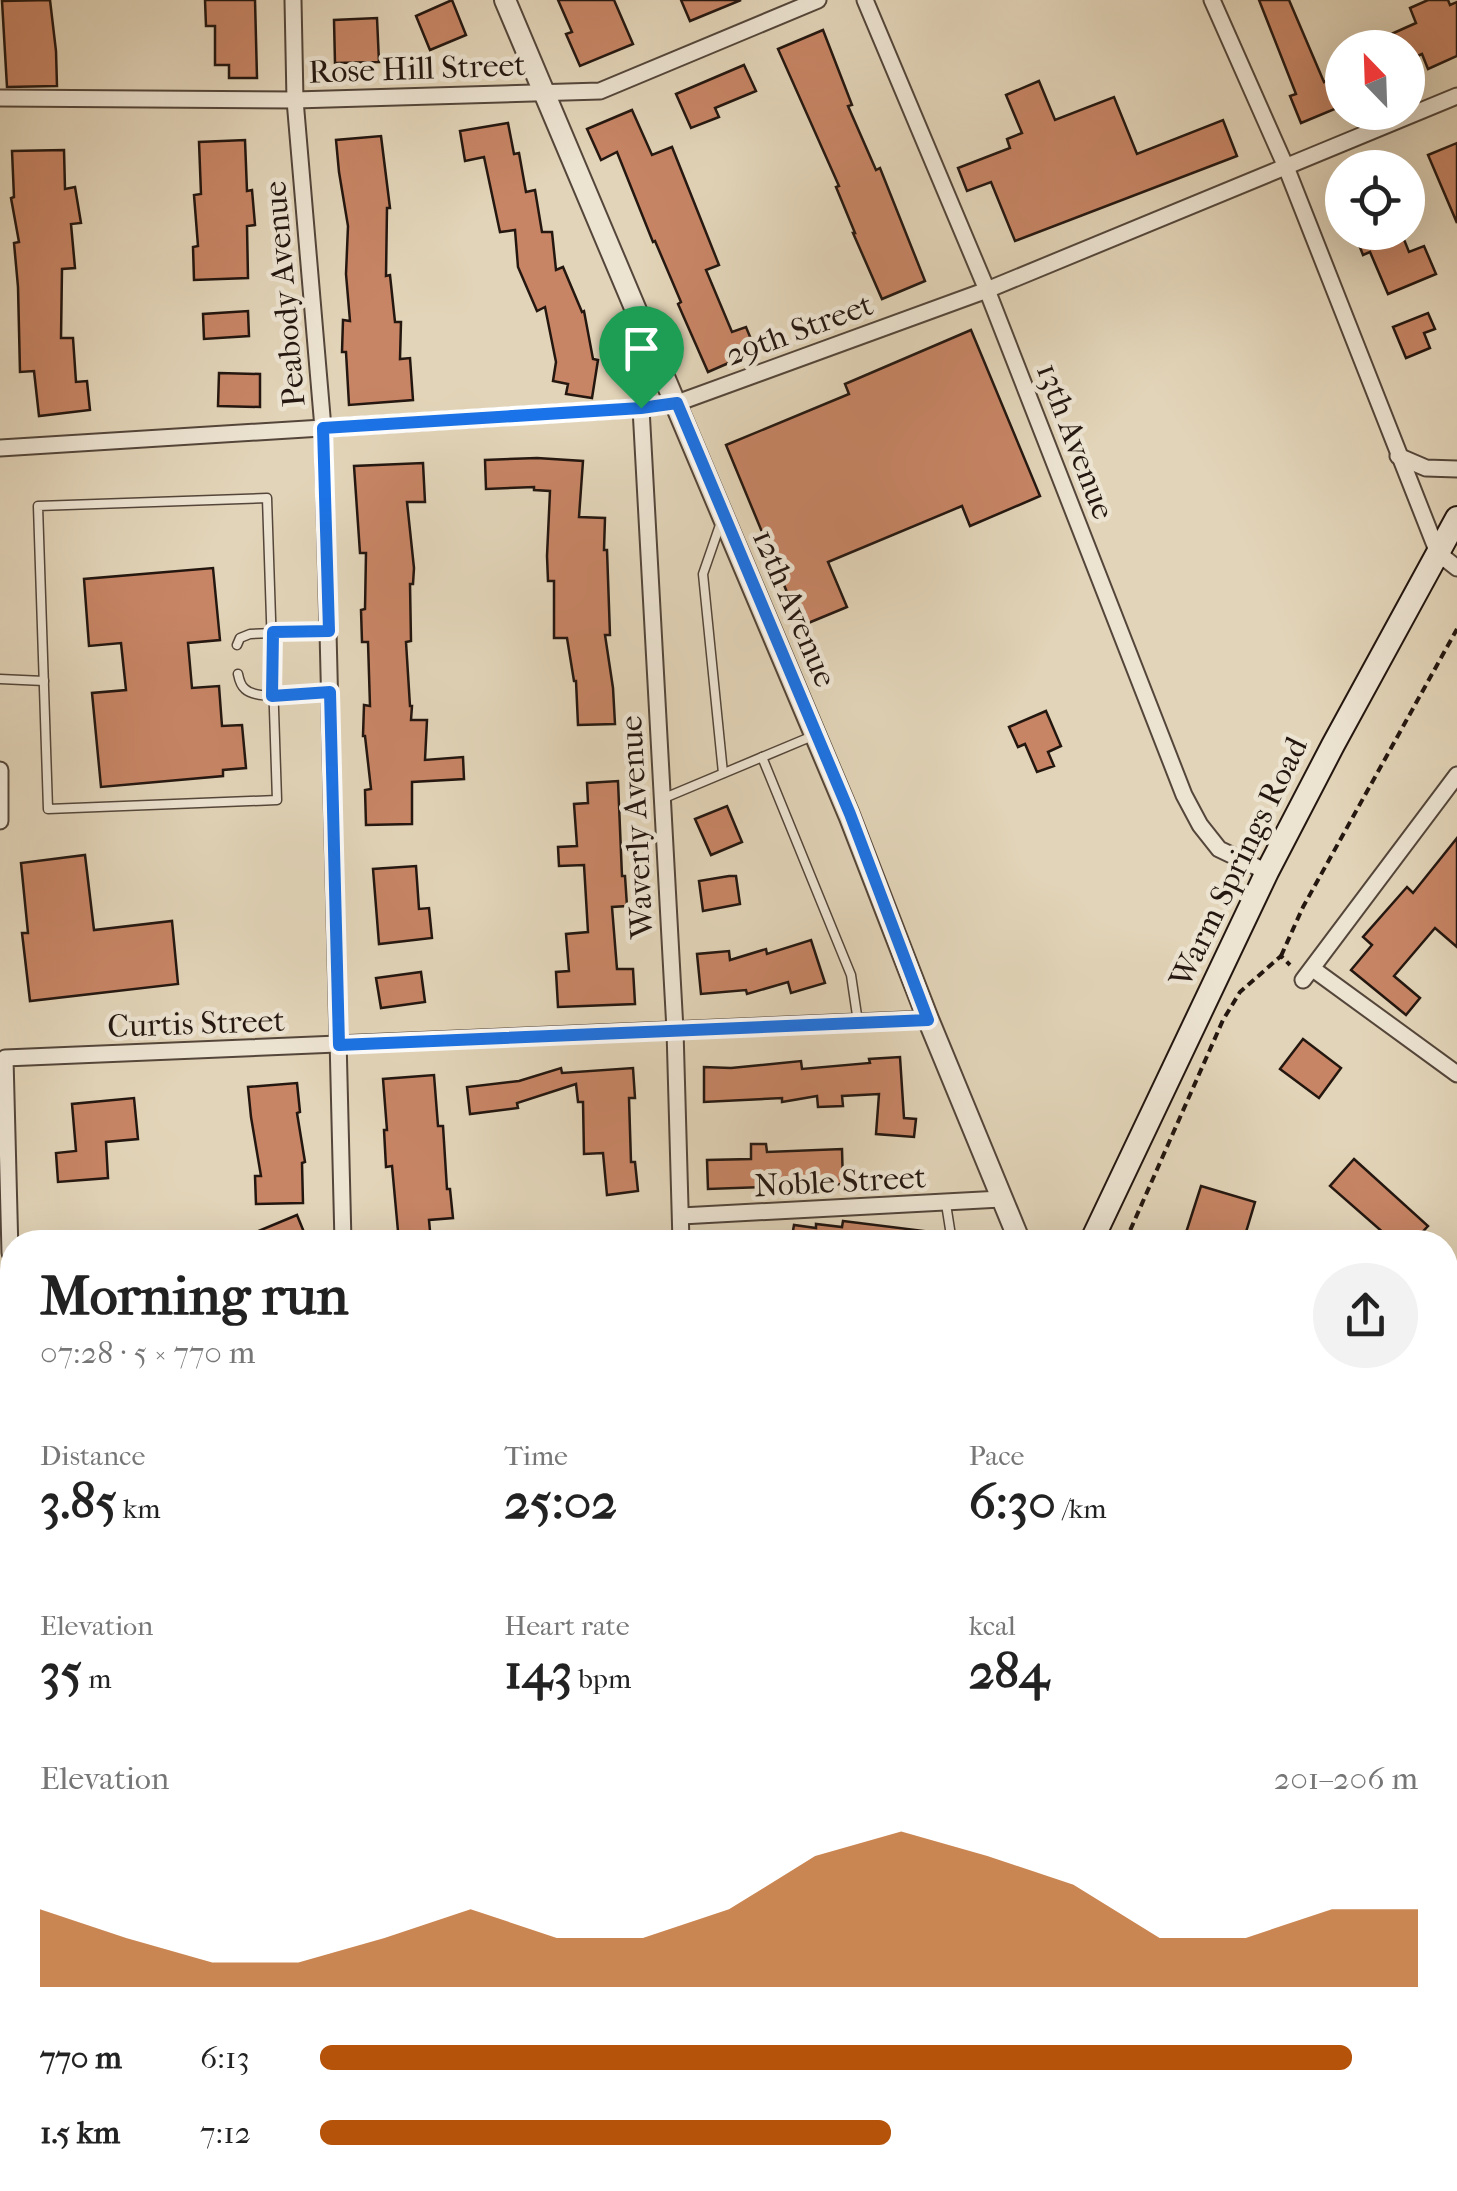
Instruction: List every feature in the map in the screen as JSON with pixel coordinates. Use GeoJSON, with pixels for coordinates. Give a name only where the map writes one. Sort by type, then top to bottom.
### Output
{"type":"FeatureCollection","features":[{"type":"Feature","properties":{"kind":"main road","name":"Warm Springs Road"},"geometry":{"type":"LineString","coordinates":[[1097,1230],[1266,872],[1457,518]]}},
{"type":"Feature","properties":{"kind":"street","name":"Peabody Avenue"},"geometry":{"type":"LineString","coordinates":[[294,0],[295,100],[323,428],[343,1230]]}},
{"type":"Feature","properties":{"kind":"street","name":"12th Avenue"},"geometry":{"type":"LineString","coordinates":[[506,0],[850,814],[928,1020],[1015,1230]]}},
{"type":"Feature","properties":{"kind":"street","name":"Rose Hill Street"},"geometry":{"type":"LineString","coordinates":[[0,98],[295,100],[600,91],[818,0]]}},
{"type":"Feature","properties":{"kind":"street","name":"13th Avenue"},"geometry":{"type":"LineString","coordinates":[[865,0],[988,290],[1184,795],[1219,849],[1266,872]]}},
{"type":"Feature","properties":{"kind":"street"},"geometry":{"type":"LineString","coordinates":[[1212,0],[1286,167],[1438,553],[1457,568]]}},
{"type":"Feature","properties":{"kind":"street","name":"29th Street"},"geometry":{"type":"LineString","coordinates":[[0,448],[677,403],[988,290],[1457,96]]}},
{"type":"Feature","properties":{"kind":"street","name":"Waverly Avenue"},"geometry":{"type":"LineString","coordinates":[[641,408],[675,1030],[681,1230]]}},
{"type":"Feature","properties":{"kind":"street"},"geometry":{"type":"LineString","coordinates":[[1398,456],[1426,468],[1457,468]]}},
{"type":"Feature","properties":{"kind":"street"},"geometry":{"type":"LineString","coordinates":[[0,770],[1,820]]}},
{"type":"Feature","properties":{"kind":"street"},"geometry":{"type":"LineString","coordinates":[[1457,775],[1308,974],[1457,1074]]}},
{"type":"Feature","properties":{"kind":"street","name":"Curtis Street"},"geometry":{"type":"LineString","coordinates":[[7,1230],[5,1058],[928,1020]]}},
{"type":"Feature","properties":{"kind":"street","name":"Noble Street"},"geometry":{"type":"LineString","coordinates":[[681,1216],[1001,1200]]}},
{"type":"Feature","properties":{"kind":"lane"},"geometry":{"type":"LineString","coordinates":[[267,498],[277,800],[48,809],[44,681],[38,506],[267,498]]}},
{"type":"Feature","properties":{"kind":"lane"},"geometry":{"type":"LineString","coordinates":[[723,773],[703,574],[724,516]]}},
{"type":"Feature","properties":{"kind":"lane"},"geometry":{"type":"LineString","coordinates":[[237,645],[240,638],[250,634],[329,631]]}},
{"type":"Feature","properties":{"kind":"lane"},"geometry":{"type":"LineString","coordinates":[[238,674],[242,688],[250,693],[272,696],[330,692]]}},
{"type":"Feature","properties":{"kind":"lane"},"geometry":{"type":"LineString","coordinates":[[0,680],[44,681]]}},
{"type":"Feature","properties":{"kind":"lane"},"geometry":{"type":"LineString","coordinates":[[662,799],[816,734]]}},
{"type":"Feature","properties":{"kind":"lane"},"geometry":{"type":"LineString","coordinates":[[762,756],[851,975],[858,1022]]}},
{"type":"Feature","properties":{"kind":"lane"},"geometry":{"type":"LineString","coordinates":[[946,1204],[950,1230]]}},
{"type":"Feature","properties":{"kind":"path"},"geometry":{"type":"LineString","coordinates":[[1129,1230],[1223,1020],[1240,992],[1281,956],[1303,908],[1457,629]]}},
{"type":"Feature","properties":{"kind":"path"},"geometry":{"type":"LineString","coordinates":[[1281,956],[1308,974]]}},
{"type":"Feature","properties":{"kind":"building"},"geometry":{"type":"Polygon","coordinates":[[[50,0],[57,86],[7,87],[2,1],[50,0]]]}},
{"type":"Feature","properties":{"kind":"building"},"geometry":{"type":"Polygon","coordinates":[[[205,0],[255,0],[257,78],[229,78],[229,65],[215,65],[215,26],[206,26],[205,0]]]}},
{"type":"Feature","properties":{"kind":"building"},"geometry":{"type":"Polygon","coordinates":[[[452,0],[466,35],[430,50],[416,16],[452,0]]]}},
{"type":"Feature","properties":{"kind":"building"},"geometry":{"type":"Polygon","coordinates":[[[558,0],[614,0],[633,44],[580,66],[566,34],[572,32],[558,0]]]}},
{"type":"Feature","properties":{"kind":"building"},"geometry":{"type":"Polygon","coordinates":[[[681,0],[741,0],[690,21],[681,0]]]}},
{"type":"Feature","properties":{"kind":"building"},"geometry":{"type":"Polygon","coordinates":[[[1259,0],[1289,0],[1325,82],[1325,113],[1301,123],[1290,96],[1296,94],[1259,0]]]}},
{"type":"Feature","properties":{"kind":"building"},"geometry":{"type":"Polygon","coordinates":[[[1428,0],[1448,0],[1450,5],[1457,2],[1457,56],[1428,69],[1425,30],[1400,30],[1416,23],[1410,8],[1428,0]]]}},
{"type":"Feature","properties":{"kind":"building"},"geometry":{"type":"Polygon","coordinates":[[[377,18],[379,62],[335,63],[334,20],[377,18]]]}},
{"type":"Feature","properties":{"kind":"building"},"geometry":{"type":"Polygon","coordinates":[[[823,30],[852,105],[848,106],[876,170],[880,168],[925,281],[882,299],[853,233],[836,187],[839,186],[778,49],[823,30]]]}},
{"type":"Feature","properties":{"kind":"building"},"geometry":{"type":"Polygon","coordinates":[[[744,65],[756,91],[715,108],[719,117],[691,128],[676,94],[744,65]]]}},
{"type":"Feature","properties":{"kind":"building"},"geometry":{"type":"Polygon","coordinates":[[[1039,81],[1055,120],[1114,97],[1137,154],[1223,120],[1237,156],[1015,241],[991,182],[967,191],[958,168],[1010,148],[1007,139],[1022,133],[1006,95],[1039,81]]]}},
{"type":"Feature","properties":{"kind":"building"},"geometry":{"type":"Polygon","coordinates":[[[632,110],[652,155],[672,147],[719,265],[706,270],[732,332],[746,327],[756,351],[708,372],[617,152],[601,160],[587,129],[632,110]]]}},
{"type":"Feature","properties":{"kind":"building"},"geometry":{"type":"Polygon","coordinates":[[[508,123],[514,154],[519,153],[526,192],[535,190],[542,232],[552,232],[556,270],[563,267],[584,311],[593,359],[598,360],[592,398],[566,394],[568,384],[553,381],[556,362],[545,307],[537,311],[518,267],[515,230],[500,232],[484,157],[465,161],[460,131],[508,123]]]}},
{"type":"Feature","properties":{"kind":"building"},"geometry":{"type":"Polygon","coordinates":[[[381,136],[390,208],[386,276],[390,275],[395,322],[401,322],[400,359],[410,358],[413,400],[349,405],[346,352],[342,352],[343,320],[350,321],[346,274],[348,226],[336,140],[381,136]]]}},
{"type":"Feature","properties":{"kind":"building"},"geometry":{"type":"Polygon","coordinates":[[[245,140],[247,191],[252,190],[255,225],[247,226],[248,278],[194,280],[193,247],[198,246],[194,195],[201,194],[199,142],[245,140]]]}},
{"type":"Feature","properties":{"kind":"building"},"geometry":{"type":"Polygon","coordinates":[[[1457,143],[1457,223],[1428,155],[1457,143]]]}},
{"type":"Feature","properties":{"kind":"building"},"geometry":{"type":"Polygon","coordinates":[[[64,150],[65,189],[75,187],[81,223],[71,224],[75,268],[62,269],[61,338],[73,338],[76,382],[87,381],[90,410],[39,416],[34,371],[20,372],[14,243],[19,242],[11,198],[12,151],[64,150]]]}},
{"type":"Feature","properties":{"kind":"building"},"geometry":{"type":"Polygon","coordinates":[[[1425,248],[1436,274],[1388,294],[1370,252],[1363,255],[1361,250],[1409,252],[1425,248]]]}},
{"type":"Feature","properties":{"kind":"building"},"geometry":{"type":"Polygon","coordinates":[[[248,311],[249,336],[204,339],[203,314],[248,311]]]}},
{"type":"Feature","properties":{"kind":"building"},"geometry":{"type":"Polygon","coordinates":[[[1428,313],[1435,329],[1424,333],[1430,348],[1406,358],[1393,327],[1428,313]]]}},
{"type":"Feature","properties":{"kind":"building"},"geometry":{"type":"Polygon","coordinates":[[[971,330],[1040,496],[970,526],[962,506],[828,562],[847,607],[801,626],[726,445],[849,394],[845,384],[971,330]]]}},
{"type":"Feature","properties":{"kind":"building"},"geometry":{"type":"Polygon","coordinates":[[[219,373],[260,374],[260,407],[218,406],[219,373]]]}},
{"type":"Feature","properties":{"kind":"building"},"geometry":{"type":"Polygon","coordinates":[[[485,460],[583,461],[579,517],[605,518],[610,635],[605,635],[615,724],[578,725],[576,681],[567,638],[554,638],[554,581],[548,581],[547,556],[550,491],[534,487],[486,489],[485,460]]]}},
{"type":"Feature","properties":{"kind":"building"},"geometry":{"type":"Polygon","coordinates":[[[423,463],[425,502],[407,502],[414,568],[410,584],[411,641],[406,642],[411,720],[427,720],[425,760],[463,757],[464,779],[412,782],[412,824],[366,825],[365,790],[371,789],[363,736],[364,705],[370,706],[368,642],[362,642],[361,610],[365,609],[366,553],[360,553],[354,466],[423,463]]]}},
{"type":"Feature","properties":{"kind":"building"},"geometry":{"type":"Polygon","coordinates":[[[213,568],[220,640],[188,643],[192,688],[219,686],[222,726],[242,725],[246,768],[223,770],[223,776],[101,787],[92,693],[126,690],[121,643],[89,646],[84,579],[213,568]]]}},
{"type":"Feature","properties":{"kind":"building"},"geometry":{"type":"Polygon","coordinates":[[[1046,711],[1061,746],[1048,752],[1054,766],[1037,772],[1025,744],[1018,747],[1009,727],[1046,711]]]}},
{"type":"Feature","properties":{"kind":"building"},"geometry":{"type":"Polygon","coordinates":[[[618,781],[627,906],[612,907],[617,969],[633,969],[635,1004],[558,1007],[556,972],[569,971],[566,934],[588,932],[584,865],[559,866],[558,847],[577,846],[574,804],[588,803],[587,783],[618,781]]]}},
{"type":"Feature","properties":{"kind":"building"},"geometry":{"type":"Polygon","coordinates":[[[727,806],[742,842],[711,855],[695,819],[727,806]]]}},
{"type":"Feature","properties":{"kind":"building"},"geometry":{"type":"Polygon","coordinates":[[[1457,838],[1457,947],[1435,928],[1394,976],[1420,998],[1406,1015],[1351,970],[1372,945],[1363,937],[1407,887],[1413,893],[1457,838]]]}},
{"type":"Feature","properties":{"kind":"building"},"geometry":{"type":"Polygon","coordinates":[[[85,855],[94,930],[172,921],[178,984],[30,1001],[22,933],[28,933],[21,863],[85,855]]]}},
{"type":"Feature","properties":{"kind":"building"},"geometry":{"type":"Polygon","coordinates":[[[416,866],[419,909],[429,908],[432,938],[379,944],[373,869],[416,866]]]}},
{"type":"Feature","properties":{"kind":"building"},"geometry":{"type":"Polygon","coordinates":[[[736,876],[740,904],[703,911],[699,881],[736,876]]]}},
{"type":"Feature","properties":{"kind":"building"},"geometry":{"type":"Polygon","coordinates":[[[811,940],[825,983],[791,993],[788,982],[747,994],[746,990],[701,994],[697,954],[729,951],[730,960],[766,949],[767,954],[811,940]]]}},
{"type":"Feature","properties":{"kind":"building"},"geometry":{"type":"Polygon","coordinates":[[[421,972],[425,1002],[381,1008],[376,978],[421,972]]]}},
{"type":"Feature","properties":{"kind":"building"},"geometry":{"type":"Polygon","coordinates":[[[1303,1039],[1341,1068],[1319,1098],[1280,1069],[1303,1039]]]}},
{"type":"Feature","properties":{"kind":"building"},"geometry":{"type":"Polygon","coordinates":[[[900,1057],[904,1118],[916,1119],[914,1137],[876,1134],[879,1094],[842,1096],[843,1106],[818,1107],[817,1096],[782,1102],[782,1098],[704,1102],[704,1067],[801,1061],[802,1069],[900,1057]]]}},
{"type":"Feature","properties":{"kind":"building"},"geometry":{"type":"Polygon","coordinates":[[[561,1068],[562,1073],[633,1068],[635,1098],[629,1098],[631,1162],[635,1162],[638,1191],[607,1195],[603,1153],[584,1154],[583,1102],[578,1102],[576,1084],[517,1103],[518,1108],[470,1114],[467,1087],[519,1081],[561,1068]]]}},
{"type":"Feature","properties":{"kind":"building"},"geometry":{"type":"Polygon","coordinates":[[[434,1075],[453,1218],[429,1220],[430,1230],[398,1230],[392,1166],[386,1167],[383,1079],[434,1075]]]}},
{"type":"Feature","properties":{"kind":"building"},"geometry":{"type":"Polygon","coordinates":[[[297,1083],[297,1113],[305,1162],[303,1203],[256,1204],[255,1176],[261,1176],[248,1087],[297,1083]]]}},
{"type":"Feature","properties":{"kind":"building"},"geometry":{"type":"Polygon","coordinates":[[[134,1098],[138,1139],[106,1142],[108,1178],[58,1182],[56,1153],[76,1151],[72,1104],[134,1098]]]}},
{"type":"Feature","properties":{"kind":"building"},"geometry":{"type":"Polygon","coordinates":[[[751,1144],[766,1144],[767,1152],[842,1149],[843,1184],[708,1189],[707,1160],[751,1159],[751,1144]]]}},
{"type":"Feature","properties":{"kind":"building"},"geometry":{"type":"Polygon","coordinates":[[[1354,1159],[1428,1226],[1424,1230],[1380,1230],[1330,1186],[1354,1159]]]}},
{"type":"Feature","properties":{"kind":"building"},"geometry":{"type":"Polygon","coordinates":[[[1201,1186],[1255,1202],[1247,1230],[1187,1230],[1201,1186]]]}},
{"type":"Feature","properties":{"kind":"building"},"geometry":{"type":"Polygon","coordinates":[[[297,1215],[303,1230],[261,1230],[297,1215]]]}},
{"type":"Feature","properties":{"kind":"building"},"geometry":{"type":"Polygon","coordinates":[[[843,1221],[916,1230],[793,1230],[794,1225],[842,1227],[843,1221]]]}},
{"type":"Feature","properties":{"kind":"route"},"geometry":{"type":"LineString","coordinates":[[677,403],[850,814],[928,1020],[339,1045],[330,692],[272,696],[273,632],[329,631],[323,428],[641,408],[677,403]]}}]}
